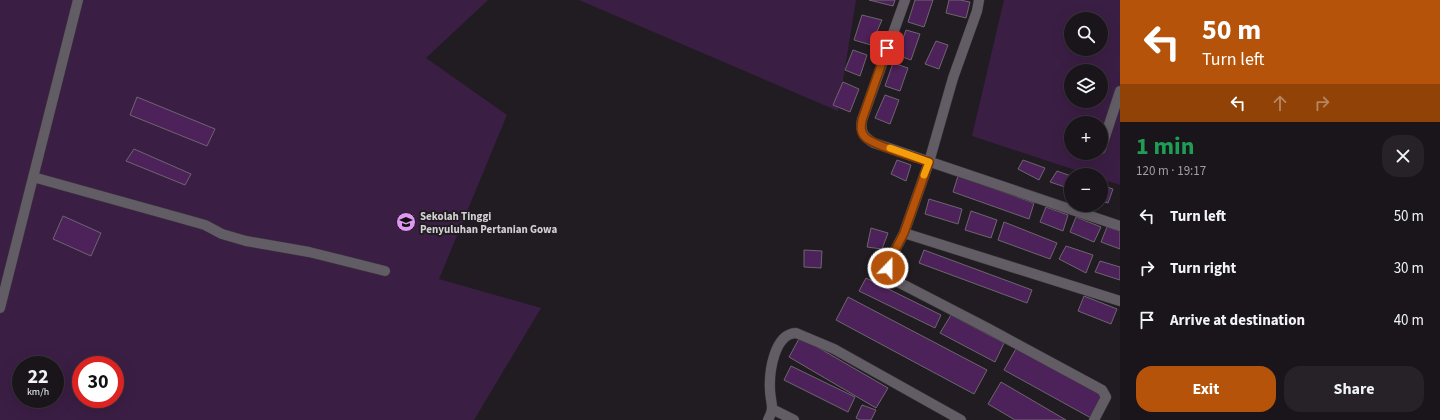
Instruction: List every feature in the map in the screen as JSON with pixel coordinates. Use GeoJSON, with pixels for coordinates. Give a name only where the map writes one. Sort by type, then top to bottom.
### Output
{"type":"FeatureCollection","features":[{"type":"Feature","properties":{"kind":"street"},"geometry":{"type":"LineString","coordinates":[[0,308],[78,0]]}},
{"type":"Feature","properties":{"kind":"street"},"geometry":{"type":"LineString","coordinates":[[905,0],[861,127],[864,137],[929,162],[1120,226]]}},
{"type":"Feature","properties":{"kind":"street"},"geometry":{"type":"LineString","coordinates":[[979,0],[953,78],[929,162],[904,233],[889,262],[888,268],[892,277],[900,283],[1102,390],[1106,397],[1094,420]]}},
{"type":"Feature","properties":{"kind":"street"},"geometry":{"type":"LineString","coordinates":[[1108,128],[1120,91]]}},
{"type":"Feature","properties":{"kind":"street"},"geometry":{"type":"LineString","coordinates":[[33,177],[205,225],[222,234],[246,241],[309,252],[385,271]]}},
{"type":"Feature","properties":{"kind":"street"},"geometry":{"type":"LineString","coordinates":[[904,233],[1120,301]]}},
{"type":"Feature","properties":{"kind":"street"},"geometry":{"type":"LineString","coordinates":[[768,420],[772,409],[770,377],[776,351],[783,338],[796,333],[834,349],[961,420]]}},
{"type":"Feature","properties":{"kind":"street"},"geometry":{"type":"LineString","coordinates":[[772,409],[794,420]]}},
{"type":"Feature","properties":{"kind":"shaded area"},"geometry":{"type":"Polygon","coordinates":[[[0,0],[488,0],[426,58],[507,115],[439,279],[541,308],[474,420],[0,420],[0,0]]]}},
{"type":"Feature","properties":{"kind":"shaded area"},"geometry":{"type":"Polygon","coordinates":[[[579,0],[856,0],[838,111],[579,0]]]}},
{"type":"Feature","properties":{"kind":"shaded area"},"geometry":{"type":"Polygon","coordinates":[[[1004,0],[1120,0],[1120,185],[1108,181],[1108,168],[1069,168],[972,136],[1004,0]]]}},
{"type":"Feature","properties":{"kind":"building"},"geometry":{"type":"Polygon","coordinates":[[[869,0],[895,0],[893,6],[869,0]]]}},
{"type":"Feature","properties":{"kind":"building"},"geometry":{"type":"Polygon","coordinates":[[[915,0],[933,0],[924,27],[908,22],[915,0]]]}},
{"type":"Feature","properties":{"kind":"building"},"geometry":{"type":"Polygon","coordinates":[[[949,0],[970,2],[966,18],[946,13],[949,0]]]}},
{"type":"Feature","properties":{"kind":"building"},"geometry":{"type":"Polygon","coordinates":[[[862,15],[882,20],[871,45],[854,40],[862,15]]]}},
{"type":"Feature","properties":{"kind":"building"},"geometry":{"type":"Polygon","coordinates":[[[906,30],[920,34],[911,60],[897,55],[906,30]]]}},
{"type":"Feature","properties":{"kind":"building"},"geometry":{"type":"Polygon","coordinates":[[[936,41],[948,45],[939,69],[925,64],[936,41]]]}},
{"type":"Feature","properties":{"kind":"building"},"geometry":{"type":"Polygon","coordinates":[[[853,50],[867,55],[860,76],[845,70],[853,50]]]}},
{"type":"Feature","properties":{"kind":"building"},"geometry":{"type":"Polygon","coordinates":[[[893,63],[908,68],[900,91],[885,86],[893,63]]]}},
{"type":"Feature","properties":{"kind":"building"},"geometry":{"type":"Polygon","coordinates":[[[843,82],[859,89],[850,112],[833,105],[843,82]]]}},
{"type":"Feature","properties":{"kind":"building"},"geometry":{"type":"Polygon","coordinates":[[[885,95],[899,100],[890,124],[875,118],[885,95]]]}},
{"type":"Feature","properties":{"kind":"building"},"geometry":{"type":"Polygon","coordinates":[[[137,97],[215,129],[207,146],[130,115],[137,97]]]}},
{"type":"Feature","properties":{"kind":"building"},"geometry":{"type":"Polygon","coordinates":[[[134,149],[191,174],[185,185],[126,161],[134,149]]]}},
{"type":"Feature","properties":{"kind":"building"},"geometry":{"type":"Polygon","coordinates":[[[897,160],[911,165],[906,181],[891,174],[897,160]]]}},
{"type":"Feature","properties":{"kind":"building"},"geometry":{"type":"Polygon","coordinates":[[[1023,160],[1045,168],[1039,180],[1018,169],[1023,160]]]}},
{"type":"Feature","properties":{"kind":"building"},"geometry":{"type":"Polygon","coordinates":[[[1057,171],[1064,174],[1064,187],[1050,182],[1057,171]]]}},
{"type":"Feature","properties":{"kind":"building"},"geometry":{"type":"Polygon","coordinates":[[[958,176],[1034,203],[1029,219],[953,192],[958,176]]]}},
{"type":"Feature","properties":{"kind":"building"},"geometry":{"type":"Polygon","coordinates":[[[1108,187],[1113,189],[1108,203],[1108,187]]]}},
{"type":"Feature","properties":{"kind":"building"},"geometry":{"type":"Polygon","coordinates":[[[929,199],[962,209],[958,224],[925,214],[929,199]]]}},
{"type":"Feature","properties":{"kind":"building"},"geometry":{"type":"Polygon","coordinates":[[[1046,207],[1068,215],[1063,231],[1040,222],[1046,207]]]}},
{"type":"Feature","properties":{"kind":"building"},"geometry":{"type":"Polygon","coordinates":[[[971,211],[997,220],[991,238],[965,230],[971,211]]]}},
{"type":"Feature","properties":{"kind":"building"},"geometry":{"type":"Polygon","coordinates":[[[63,216],[101,233],[91,256],[53,239],[63,216]]]}},
{"type":"Feature","properties":{"kind":"building"},"geometry":{"type":"Polygon","coordinates":[[[1076,217],[1101,227],[1094,242],[1070,232],[1076,217]]]}},
{"type":"Feature","properties":{"kind":"building"},"geometry":{"type":"Polygon","coordinates":[[[1004,222],[1057,243],[1050,259],[998,240],[1004,222]]]}},
{"type":"Feature","properties":{"kind":"building"},"geometry":{"type":"Polygon","coordinates":[[[1107,227],[1120,231],[1120,249],[1101,242],[1107,227]]]}},
{"type":"Feature","properties":{"kind":"building"},"geometry":{"type":"Polygon","coordinates":[[[871,228],[888,233],[882,249],[867,247],[871,228]]]}},
{"type":"Feature","properties":{"kind":"building"},"geometry":{"type":"Polygon","coordinates":[[[1066,246],[1093,255],[1086,273],[1059,259],[1066,246]]]}},
{"type":"Feature","properties":{"kind":"building"},"geometry":{"type":"Polygon","coordinates":[[[804,250],[822,251],[821,268],[804,267],[804,250]]]}},
{"type":"Feature","properties":{"kind":"building"},"geometry":{"type":"Polygon","coordinates":[[[924,250],[1032,290],[1027,303],[919,263],[924,250]]]}},
{"type":"Feature","properties":{"kind":"building"},"geometry":{"type":"Polygon","coordinates":[[[1100,261],[1120,267],[1120,280],[1095,272],[1100,261]]]}},
{"type":"Feature","properties":{"kind":"building"},"geometry":{"type":"Polygon","coordinates":[[[866,278],[941,315],[935,328],[859,291],[866,278]]]}},
{"type":"Feature","properties":{"kind":"building"},"geometry":{"type":"Polygon","coordinates":[[[1084,296],[1117,309],[1111,324],[1078,311],[1084,296]]]}},
{"type":"Feature","properties":{"kind":"building"},"geometry":{"type":"Polygon","coordinates":[[[848,297],[987,370],[974,394],[836,320],[848,297]]]}},
{"type":"Feature","properties":{"kind":"building"},"geometry":{"type":"Polygon","coordinates":[[[951,315],[1004,343],[995,362],[940,333],[951,315]]]}},
{"type":"Feature","properties":{"kind":"building"},"geometry":{"type":"Polygon","coordinates":[[[800,337],[888,388],[876,408],[789,357],[800,337]]]}},
{"type":"Feature","properties":{"kind":"building"},"geometry":{"type":"Polygon","coordinates":[[[1017,347],[1104,395],[1091,418],[1004,370],[1017,347]]]}},
{"type":"Feature","properties":{"kind":"building"},"geometry":{"type":"Polygon","coordinates":[[[791,366],[855,397],[848,412],[784,380],[791,366]]]}},
{"type":"Feature","properties":{"kind":"building"},"geometry":{"type":"Polygon","coordinates":[[[1001,382],[1066,420],[1015,420],[988,404],[1001,382]]]}},
{"type":"Feature","properties":{"kind":"building"},"geometry":{"type":"Polygon","coordinates":[[[862,405],[876,410],[871,420],[860,420],[856,418],[862,405]]]}},
{"type":"Feature","properties":{"kind":"slow traffic"},"geometry":{"type":"LineString","coordinates":[[890,148],[929,162],[924,175]]}},
{"type":"Feature","properties":{"kind":"place","name":"Sekolah Tinggi Penyuluhan Pertanian Gowa"},"geometry":{"type":"Point","coordinates":[406,222]}},
{"type":"Feature","properties":{"kind":"route"},"geometry":{"type":"LineString","coordinates":[[887,48],[862,120],[862,133],[868,140],[929,162],[904,233],[889,262],[888,268]]}}]}
